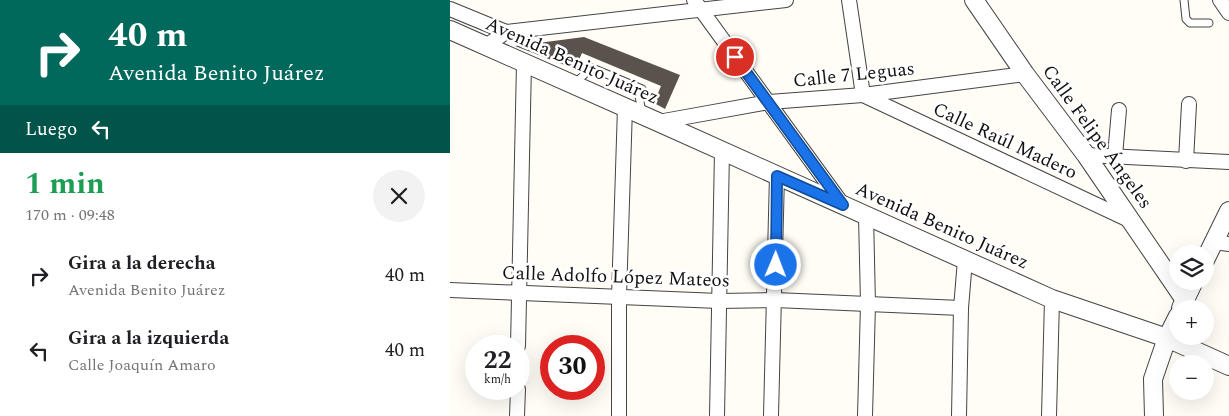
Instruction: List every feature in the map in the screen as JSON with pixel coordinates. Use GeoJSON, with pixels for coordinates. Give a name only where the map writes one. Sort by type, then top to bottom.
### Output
{"type":"FeatureCollection","features":[{"type":"Feature","properties":{"kind":"street"},"geometry":{"type":"LineString","coordinates":[[486,46],[506,32],[697,5],[786,0]]}},
{"type":"Feature","properties":{"kind":"street"},"geometry":{"type":"LineString","coordinates":[[849,0],[863,95]]}},
{"type":"Feature","properties":{"kind":"street","name":"Calle Felipe Ángeles"},"geometry":{"type":"LineString","coordinates":[[974,0],[1025,74],[1086,155],[1132,221],[1176,300]]}},
{"type":"Feature","properties":{"kind":"street"},"geometry":{"type":"LineString","coordinates":[[1220,0],[1229,13]]}},
{"type":"Feature","properties":{"kind":"street"},"geometry":{"type":"LineString","coordinates":[[697,5],[843,205]]}},
{"type":"Feature","properties":{"kind":"street"},"geometry":{"type":"LineString","coordinates":[[450,9],[506,32]]}},
{"type":"Feature","properties":{"kind":"street","name":"Avenida Benito Juárez"},"geometry":{"type":"LineString","coordinates":[[450,30],[1052,299],[1167,338],[1227,361]]}},
{"type":"Feature","properties":{"kind":"street"},"geometry":{"type":"LineString","coordinates":[[518,335],[524,63]]}},
{"type":"Feature","properties":{"kind":"street","name":"Calle 7 Leguas"},"geometry":{"type":"LineString","coordinates":[[650,118],[769,102],[863,95],[1025,74]]}},
{"type":"Feature","properties":{"kind":"street","name":"Calle Raúl Madero"},"geometry":{"type":"LineString","coordinates":[[863,95],[1132,221]]}},
{"type":"Feature","properties":{"kind":"street"},"geometry":{"type":"LineString","coordinates":[[1186,161],[1189,104]]}},
{"type":"Feature","properties":{"kind":"street"},"geometry":{"type":"LineString","coordinates":[[619,416],[618,297],[625,107]]}},
{"type":"Feature","properties":{"kind":"street"},"geometry":{"type":"LineString","coordinates":[[1115,156],[1119,110]]}},
{"type":"Feature","properties":{"kind":"street"},"geometry":{"type":"LineString","coordinates":[[717,416],[722,151]]}},
{"type":"Feature","properties":{"kind":"street"},"geometry":{"type":"LineString","coordinates":[[1086,155],[1229,162]]}},
{"type":"Feature","properties":{"kind":"street"},"geometry":{"type":"LineString","coordinates":[[771,416],[777,176]]}},
{"type":"Feature","properties":{"kind":"street"},"geometry":{"type":"LineString","coordinates":[[1222,243],[1229,211]]}},
{"type":"Feature","properties":{"kind":"street"},"geometry":{"type":"LineString","coordinates":[[865,416],[868,304],[866,215]]}},
{"type":"Feature","properties":{"kind":"street"},"geometry":{"type":"LineString","coordinates":[[959,416],[962,308],[966,260]]}},
{"type":"Feature","properties":{"kind":"street","name":"Calle Adolfo López Mateos"},"geometry":{"type":"LineString","coordinates":[[450,290],[719,301],[775,300],[962,308]]}},
{"type":"Feature","properties":{"kind":"street"},"geometry":{"type":"LineString","coordinates":[[1050,416],[1052,299]]}},
{"type":"Feature","properties":{"kind":"street"},"geometry":{"type":"LineString","coordinates":[[1154,416],[1152,379],[1169,334]]}},
{"type":"Feature","properties":{"kind":"street"},"geometry":{"type":"LineString","coordinates":[[517,416],[518,400]]}},
{"type":"Feature","properties":{"kind":"lane"},"geometry":{"type":"LineString","coordinates":[[1184,0],[1186,19],[1190,23],[1209,23]]}},
{"type":"Feature","properties":{"kind":"lane"},"geometry":{"type":"LineString","coordinates":[[572,84],[586,73],[590,66],[634,85],[642,89],[639,96],[650,118]]}},
{"type":"Feature","properties":{"kind":"building"},"geometry":{"type":"Polygon","coordinates":[[[584,37],[680,75],[665,109],[654,103],[661,86],[582,53],[575,69],[515,46],[584,37]]]}},
{"type":"Feature","properties":{"kind":"route"},"geometry":{"type":"LineString","coordinates":[[735,57],[843,205],[777,176],[776,265]]}}]}
